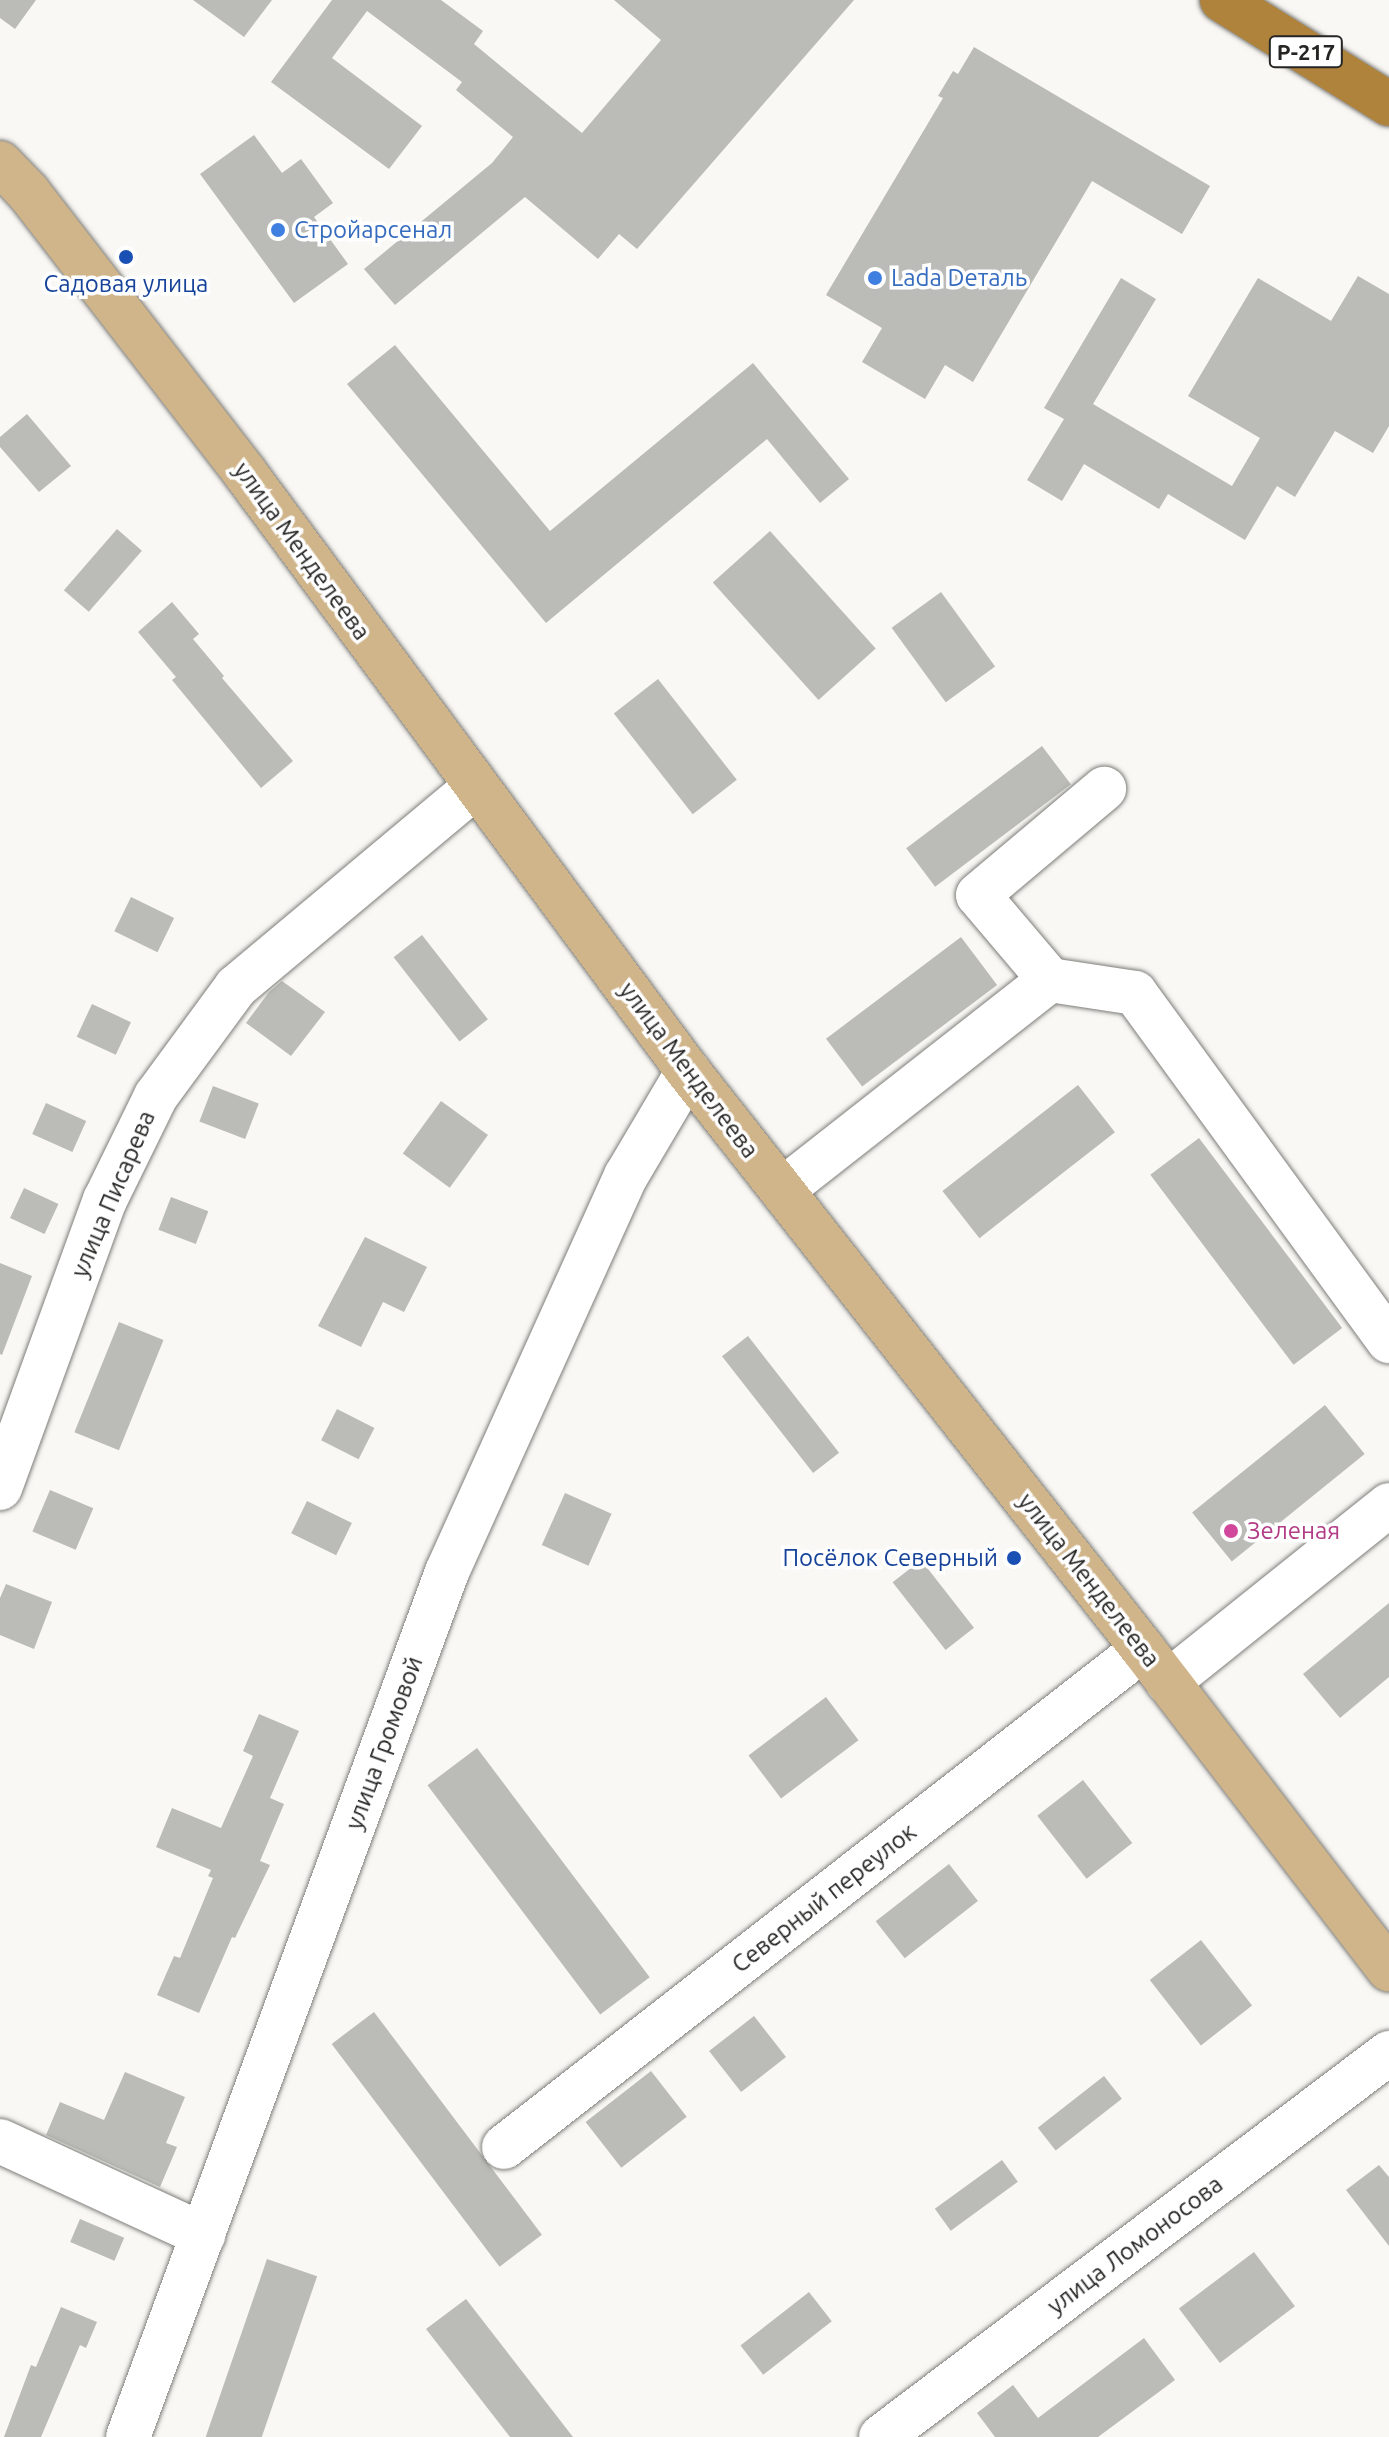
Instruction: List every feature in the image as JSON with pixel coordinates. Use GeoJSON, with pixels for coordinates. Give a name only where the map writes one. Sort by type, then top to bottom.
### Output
{"type":"FeatureCollection","features":[{"type":"Feature","properties":{"kind":"highway","name":"Р-217"},"geometry":{"type":"LineString","coordinates":[[1222,0],[1389,104]]}},
{"type":"Feature","properties":{"kind":"main road","name":"улица Менделеева"},"geometry":{"type":"LineString","coordinates":[[0,163],[28,192],[245,473],[688,1071],[1156,1665],[1389,1970]]}},
{"type":"Feature","properties":{"kind":"street","name":"улица Писарева"},"geometry":{"type":"LineString","coordinates":[[0,1488],[105,1200],[156,1096],[236,987],[476,786]]}},
{"type":"Feature","properties":{"kind":"street"},"geometry":{"type":"LineString","coordinates":[[1104,789],[978,895],[1050,980],[1135,993],[1389,1341]]}},
{"type":"Feature","properties":{"kind":"street"},"geometry":{"type":"LineString","coordinates":[[782,1190],[1050,980]]}},
{"type":"Feature","properties":{"kind":"street","name":"улица Громовой"},"geometry":{"type":"LineString","coordinates":[[128,2437],[447,1572],[626,1176],[688,1071]]}},
{"type":"Feature","properties":{"kind":"street","name":"Северный переулок"},"geometry":{"type":"LineString","coordinates":[[504,2147],[1156,1665],[1389,1505]]}},
{"type":"Feature","properties":{"kind":"street","name":"улица Ломоносова"},"geometry":{"type":"LineString","coordinates":[[881,2437],[1389,2053]]}},
{"type":"Feature","properties":{"kind":"street"},"geometry":{"type":"LineString","coordinates":[[0,2141],[203,2235]]}},
{"type":"Feature","properties":{"kind":"building"},"geometry":{"type":"Polygon","coordinates":[[[0,0],[36,0],[15,29],[0,18],[0,0]]]}},
{"type":"Feature","properties":{"kind":"building"},"geometry":{"type":"Polygon","coordinates":[[[193,0],[272,0],[244,37],[193,0]]]}},
{"type":"Feature","properties":{"kind":"building"},"geometry":{"type":"Polygon","coordinates":[[[332,0],[441,0],[483,31],[474,44],[582,133],[661,40],[614,0],[854,0],[637,249],[619,234],[598,259],[525,197],[395,305],[364,269],[492,163],[513,137],[456,90],[462,82],[367,11],[332,58],[422,126],[389,169],[271,82],[332,0]]]}},
{"type":"Feature","properties":{"kind":"building"},"geometry":{"type":"Polygon","coordinates":[[[974,47],[1210,186],[1182,234],[1092,181],[973,382],[945,365],[925,399],[862,362],[882,328],[826,295],[943,98],[938,96],[953,71],[958,74],[974,47]]]}},
{"type":"Feature","properties":{"kind":"building"},"geometry":{"type":"Polygon","coordinates":[[[254,135],[282,173],[301,159],[333,203],[314,217],[348,264],[294,303],[200,174],[254,135]]]}},
{"type":"Feature","properties":{"kind":"building"},"geometry":{"type":"Polygon","coordinates":[[[1358,276],[1389,294],[1389,426],[1373,453],[1335,431],[1295,497],[1277,486],[1245,540],[1168,494],[1159,509],[1084,464],[1062,501],[1027,480],[1064,419],[1044,408],[1121,278],[1156,299],[1093,404],[1232,486],[1260,438],[1188,396],[1258,278],[1331,321],[1358,276]]]}},
{"type":"Feature","properties":{"kind":"building"},"geometry":{"type":"Polygon","coordinates":[[[395,345],[550,531],[753,363],[849,479],[820,503],[767,439],[546,623],[347,384],[395,345]]]}},
{"type":"Feature","properties":{"kind":"building"},"geometry":{"type":"Polygon","coordinates":[[[27,414],[71,466],[39,492],[0,447],[0,437],[27,414]]]}},
{"type":"Feature","properties":{"kind":"building"},"geometry":{"type":"Polygon","coordinates":[[[117,529],[142,551],[89,612],[64,590],[117,529]]]}},
{"type":"Feature","properties":{"kind":"building"},"geometry":{"type":"Polygon","coordinates":[[[770,531],[876,648],[819,700],[713,583],[770,531]]]}},
{"type":"Feature","properties":{"kind":"building"},"geometry":{"type":"Polygon","coordinates":[[[941,592],[995,666],[946,702],[892,628],[941,592]]]}},
{"type":"Feature","properties":{"kind":"building"},"geometry":{"type":"Polygon","coordinates":[[[172,602],[199,634],[193,639],[224,676],[222,678],[293,761],[261,788],[172,680],[176,677],[138,632],[172,602]]]}},
{"type":"Feature","properties":{"kind":"building"},"geometry":{"type":"Polygon","coordinates":[[[658,679],[737,780],[693,814],[614,713],[658,679]]]}},
{"type":"Feature","properties":{"kind":"building"},"geometry":{"type":"Polygon","coordinates":[[[1042,746],[1071,784],[935,887],[906,848],[1042,746]]]}},
{"type":"Feature","properties":{"kind":"building"},"geometry":{"type":"Polygon","coordinates":[[[131,897],[174,918],[157,952],[114,931],[131,897]]]}},
{"type":"Feature","properties":{"kind":"building"},"geometry":{"type":"Polygon","coordinates":[[[422,935],[488,1019],[460,1041],[394,957],[422,935]]]}},
{"type":"Feature","properties":{"kind":"building"},"geometry":{"type":"Polygon","coordinates":[[[961,937],[997,985],[862,1087],[826,1039],[961,937]]]}},
{"type":"Feature","properties":{"kind":"building"},"geometry":{"type":"Polygon","coordinates":[[[282,981],[325,1012],[291,1056],[246,1023],[269,992],[282,981]]]}},
{"type":"Feature","properties":{"kind":"building"},"geometry":{"type":"Polygon","coordinates":[[[92,1004],[131,1022],[116,1055],[77,1037],[92,1004]]]}},
{"type":"Feature","properties":{"kind":"building"},"geometry":{"type":"Polygon","coordinates":[[[1078,1085],[1115,1132],[979,1238],[942,1191],[1078,1085]]]}},
{"type":"Feature","properties":{"kind":"building"},"geometry":{"type":"Polygon","coordinates":[[[213,1086],[259,1104],[245,1139],[199,1121],[213,1086]]]}},
{"type":"Feature","properties":{"kind":"building"},"geometry":{"type":"Polygon","coordinates":[[[441,1101],[488,1135],[450,1188],[403,1154],[441,1101]]]}},
{"type":"Feature","properties":{"kind":"building"},"geometry":{"type":"Polygon","coordinates":[[[46,1103],[86,1121],[72,1152],[32,1134],[46,1103]]]}},
{"type":"Feature","properties":{"kind":"building"},"geometry":{"type":"Polygon","coordinates":[[[1199,1138],[1342,1328],[1294,1365],[1150,1175],[1199,1138]]]}},
{"type":"Feature","properties":{"kind":"building"},"geometry":{"type":"Polygon","coordinates":[[[24,1188],[58,1204],[44,1234],[10,1218],[24,1188]]]}},
{"type":"Feature","properties":{"kind":"building"},"geometry":{"type":"Polygon","coordinates":[[[171,1197],[208,1211],[196,1244],[158,1230],[171,1197]]]}},
{"type":"Feature","properties":{"kind":"building"},"geometry":{"type":"Polygon","coordinates":[[[365,1237],[427,1267],[404,1312],[383,1302],[361,1347],[318,1326],[365,1237]]]}},
{"type":"Feature","properties":{"kind":"building"},"geometry":{"type":"Polygon","coordinates":[[[0,1263],[32,1276],[2,1355],[0,1354],[0,1263]]]}},
{"type":"Feature","properties":{"kind":"building"},"geometry":{"type":"Polygon","coordinates":[[[119,1322],[164,1340],[119,1450],[74,1432],[119,1322]]]}},
{"type":"Feature","properties":{"kind":"building"},"geometry":{"type":"Polygon","coordinates":[[[748,1336],[839,1453],[813,1473],[722,1356],[748,1336]]]}},
{"type":"Feature","properties":{"kind":"building"},"geometry":{"type":"Polygon","coordinates":[[[1325,1405],[1365,1454],[1232,1562],[1192,1513],[1325,1405]]]}},
{"type":"Feature","properties":{"kind":"building"},"geometry":{"type":"Polygon","coordinates":[[[337,1409],[374,1428],[359,1459],[321,1440],[337,1409]]]}},
{"type":"Feature","properties":{"kind":"building"},"geometry":{"type":"Polygon","coordinates":[[[50,1490],[93,1508],[76,1550],[32,1531],[50,1490]]]}},
{"type":"Feature","properties":{"kind":"building"},"geometry":{"type":"Polygon","coordinates":[[[565,1493],[612,1514],[588,1566],[542,1545],[565,1493]]]}},
{"type":"Feature","properties":{"kind":"building"},"geometry":{"type":"Polygon","coordinates":[[[307,1501],[352,1523],[336,1555],[291,1533],[307,1501]]]}},
{"type":"Feature","properties":{"kind":"building"},"geometry":{"type":"Polygon","coordinates":[[[921,1560],[974,1628],[946,1650],[893,1582],[921,1560]]]}},
{"type":"Feature","properties":{"kind":"building"},"geometry":{"type":"Polygon","coordinates":[[[6,1584],[52,1602],[34,1649],[0,1635],[0,1598],[6,1584]]]}},
{"type":"Feature","properties":{"kind":"building"},"geometry":{"type":"Polygon","coordinates":[[[1389,1603],[1389,1677],[1340,1718],[1303,1674],[1389,1603]]]}},
{"type":"Feature","properties":{"kind":"building"},"geometry":{"type":"Polygon","coordinates":[[[826,1697],[858,1740],[781,1799],[749,1755],[826,1697]]]}},
{"type":"Feature","properties":{"kind":"building"},"geometry":{"type":"Polygon","coordinates":[[[259,1714],[299,1731],[270,1798],[284,1804],[260,1861],[270,1865],[235,1938],[232,1937],[199,2013],[157,1995],[174,1956],[180,1958],[213,1878],[208,1876],[211,1870],[156,1847],[172,1808],[221,1828],[253,1756],[243,1751],[259,1714]]]}},
{"type":"Feature","properties":{"kind":"building"},"geometry":{"type":"Polygon","coordinates":[[[477,1748],[650,1977],[600,2015],[427,1785],[477,1748]]]}},
{"type":"Feature","properties":{"kind":"building"},"geometry":{"type":"Polygon","coordinates":[[[1083,1780],[1132,1843],[1087,1879],[1037,1816],[1083,1780]]]}},
{"type":"Feature","properties":{"kind":"building"},"geometry":{"type":"Polygon","coordinates":[[[949,1864],[978,1901],[905,1958],[876,1921],[949,1864]]]}},
{"type":"Feature","properties":{"kind":"building"},"geometry":{"type":"Polygon","coordinates":[[[1201,1940],[1252,2005],[1201,2045],[1150,1980],[1201,1940]]]}},
{"type":"Feature","properties":{"kind":"building"},"geometry":{"type":"Polygon","coordinates":[[[374,2012],[542,2235],[500,2267],[332,2044],[374,2012]]]}},
{"type":"Feature","properties":{"kind":"building"},"geometry":{"type":"Polygon","coordinates":[[[754,2016],[786,2057],[741,2092],[709,2051],[754,2016]]]}},
{"type":"Feature","properties":{"kind":"building"},"geometry":{"type":"Polygon","coordinates":[[[651,2071],[687,2117],[621,2168],[586,2122],[651,2071]]]}},
{"type":"Feature","properties":{"kind":"building"},"geometry":{"type":"Polygon","coordinates":[[[125,2072],[185,2097],[166,2143],[177,2147],[160,2187],[46,2135],[60,2102],[104,2120],[125,2072]]]}},
{"type":"Feature","properties":{"kind":"building"},"geometry":{"type":"Polygon","coordinates":[[[1104,2076],[1122,2099],[1056,2151],[1038,2128],[1104,2076]]]}},
{"type":"Feature","properties":{"kind":"building"},"geometry":{"type":"Polygon","coordinates":[[[1002,2160],[1018,2182],[951,2231],[935,2209],[1002,2160]]]}},
{"type":"Feature","properties":{"kind":"building"},"geometry":{"type":"Polygon","coordinates":[[[1379,2165],[1389,2177],[1389,2246],[1346,2190],[1379,2165]]]}},
{"type":"Feature","properties":{"kind":"building"},"geometry":{"type":"Polygon","coordinates":[[[80,2219],[124,2238],[114,2261],[70,2242],[80,2219]]]}},
{"type":"Feature","properties":{"kind":"building"},"geometry":{"type":"Polygon","coordinates":[[[1254,2252],[1295,2306],[1220,2363],[1179,2309],[1254,2252]]]}},
{"type":"Feature","properties":{"kind":"building"},"geometry":{"type":"Polygon","coordinates":[[[267,2259],[317,2276],[262,2437],[206,2437],[267,2259]]]}},
{"type":"Feature","properties":{"kind":"building"},"geometry":{"type":"Polygon","coordinates":[[[809,2292],[832,2321],[763,2375],[740,2346],[809,2292]]]}},
{"type":"Feature","properties":{"kind":"building"},"geometry":{"type":"Polygon","coordinates":[[[466,2299],[573,2437],[510,2437],[426,2329],[466,2299]]]}},
{"type":"Feature","properties":{"kind":"building"},"geometry":{"type":"Polygon","coordinates":[[[61,2307],[97,2322],[86,2348],[80,2345],[41,2437],[4,2437],[31,2365],[36,2367],[61,2307]]]}},
{"type":"Feature","properties":{"kind":"building"},"geometry":{"type":"Polygon","coordinates":[[[1144,2338],[1175,2380],[1098,2437],[995,2437],[977,2413],[1013,2385],[1038,2418],[1144,2338]]]}},
{"type":"Feature","properties":{"kind":"place","name":"Стройарсенал"},"geometry":{"type":"Point","coordinates":[278,230]}},
{"type":"Feature","properties":{"kind":"place","name":"Садовая улица"},"geometry":{"type":"Point","coordinates":[126,257]}},
{"type":"Feature","properties":{"kind":"place","name":"Lada Dеталь"},"geometry":{"type":"Point","coordinates":[875,278]}},
{"type":"Feature","properties":{"kind":"place","name":"Зеленая"},"geometry":{"type":"Point","coordinates":[1231,1531]}},
{"type":"Feature","properties":{"kind":"place","name":"Посёлок Северный"},"geometry":{"type":"Point","coordinates":[1014,1558]}}]}
